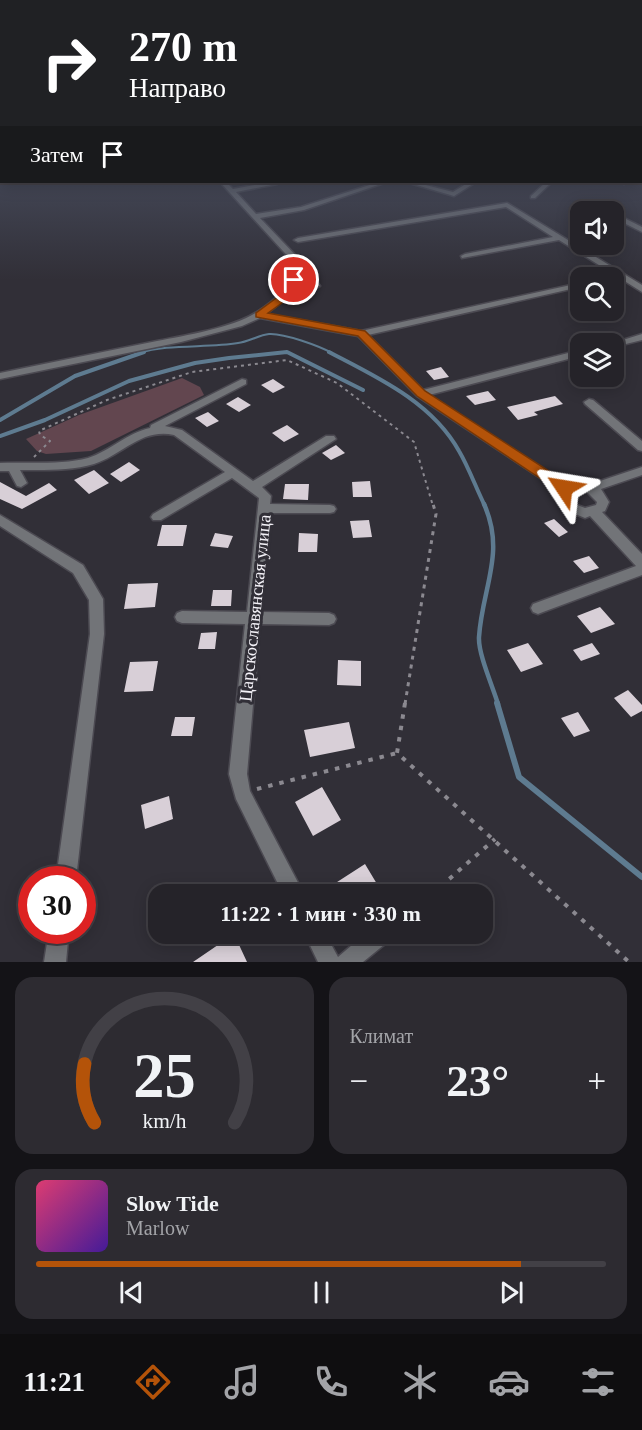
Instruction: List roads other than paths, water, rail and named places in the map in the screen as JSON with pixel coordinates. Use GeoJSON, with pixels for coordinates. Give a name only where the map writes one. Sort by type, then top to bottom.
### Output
{"type":"FeatureCollection","features":[{"type":"Feature","properties":{"kind":"street"},"geometry":{"type":"LineString","coordinates":[[232,191],[238,190]]}},
{"type":"Feature","properties":{"kind":"street"},"geometry":{"type":"LineString","coordinates":[[257,216],[302,209],[360,190]]}},
{"type":"Feature","properties":{"kind":"street"},"geometry":{"type":"LineString","coordinates":[[439,190],[454,194],[461,190]]}},
{"type":"Feature","properties":{"kind":"street"},"geometry":{"type":"LineString","coordinates":[[533,197],[541,190]]}},
{"type":"Feature","properties":{"kind":"street"},"geometry":{"type":"LineString","coordinates":[[232,191],[257,216],[316,286]]}},
{"type":"Feature","properties":{"kind":"street"},"geometry":{"type":"LineString","coordinates":[[298,240],[507,205],[602,267]]}},
{"type":"Feature","properties":{"kind":"street"},"geometry":{"type":"LineString","coordinates":[[624,220],[642,230]]}},
{"type":"Feature","properties":{"kind":"street"},"geometry":{"type":"LineString","coordinates":[[631,224],[642,222]]}},
{"type":"Feature","properties":{"kind":"street"},"geometry":{"type":"LineString","coordinates":[[465,256],[560,238]]}},
{"type":"Feature","properties":{"kind":"street"},"geometry":{"type":"LineString","coordinates":[[0,376],[192,336],[238,324],[259,315],[283,297],[290,289],[298,263]]}},
{"type":"Feature","properties":{"kind":"street"},"geometry":{"type":"LineString","coordinates":[[624,280],[642,289]]}},
{"type":"Feature","properties":{"kind":"street"},"geometry":{"type":"LineString","coordinates":[[259,315],[361,333],[570,287]]}},
{"type":"Feature","properties":{"kind":"street"},"geometry":{"type":"LineString","coordinates":[[361,333],[421,394],[564,488],[581,485],[592,488],[642,471]]}},
{"type":"Feature","properties":{"kind":"street"},"geometry":{"type":"LineString","coordinates":[[624,342],[642,337]]}},
{"type":"Feature","properties":{"kind":"street"},"geometry":{"type":"LineString","coordinates":[[421,394],[570,356]]}},
{"type":"Feature","properties":{"kind":"street"},"geometry":{"type":"LineString","coordinates":[[21,483],[12,466],[91,461],[242,382]]}},
{"type":"Feature","properties":{"kind":"street"},"geometry":{"type":"LineString","coordinates":[[589,402],[642,447]]}},
{"type":"Feature","properties":{"kind":"street","name":"Царскославянская улица"},"geometry":{"type":"LineString","coordinates":[[154,428],[178,432],[265,496],[266,508],[238,774],[242,793],[289,884]]}},
{"type":"Feature","properties":{"kind":"street"},"geometry":{"type":"LineString","coordinates":[[254,487],[330,439]]}},
{"type":"Feature","properties":{"kind":"street"},"geometry":{"type":"LineString","coordinates":[[157,516],[232,473]]}},
{"type":"Feature","properties":{"kind":"street"},"geometry":{"type":"LineString","coordinates":[[564,488],[561,493],[567,506],[585,513],[601,508],[603,502],[592,488]]}},
{"type":"Feature","properties":{"kind":"street"},"geometry":{"type":"LineString","coordinates":[[266,508],[330,509]]}},
{"type":"Feature","properties":{"kind":"street"},"geometry":{"type":"LineString","coordinates":[[594,512],[642,562]]}},
{"type":"Feature","properties":{"kind":"street"},"geometry":{"type":"LineString","coordinates":[[0,520],[78,569],[96,599],[97,634],[68,866]]}},
{"type":"Feature","properties":{"kind":"street"},"geometry":{"type":"LineString","coordinates":[[538,608],[642,569]]}},
{"type":"Feature","properties":{"kind":"street"},"geometry":{"type":"LineString","coordinates":[[182,617],[329,619]]}},
{"type":"Feature","properties":{"kind":"street"},"geometry":{"type":"LineString","coordinates":[[55,962],[57,944]]}},
{"type":"Feature","properties":{"kind":"street"},"geometry":{"type":"LineString","coordinates":[[320,944],[329,962]]}},
{"type":"Feature","properties":{"kind":"street"},"geometry":{"type":"LineString","coordinates":[[346,962],[369,944]]}},
{"type":"Feature","properties":{"kind":"waterway"},"geometry":{"type":"LineString","coordinates":[[140,353],[162,348],[238,343],[269,334],[292,338],[332,353]]}},
{"type":"Feature","properties":{"kind":"waterway"},"geometry":{"type":"LineString","coordinates":[[0,420],[75,376],[144,352]]}},
{"type":"Feature","properties":{"kind":"waterway"},"geometry":{"type":"LineString","coordinates":[[329,352],[402,392],[434,418],[459,451],[485,506]]}},
{"type":"Feature","properties":{"kind":"waterway"},"geometry":{"type":"LineString","coordinates":[[0,436],[45,420],[129,381],[195,363],[277,353]]}},
{"type":"Feature","properties":{"kind":"waterway"},"geometry":{"type":"LineString","coordinates":[[277,353],[289,353]]}},
{"type":"Feature","properties":{"kind":"waterway"},"geometry":{"type":"LineString","coordinates":[[277,353],[289,353]]}},
{"type":"Feature","properties":{"kind":"waterway"},"geometry":{"type":"LineString","coordinates":[[289,353],[363,390]]}},
{"type":"Feature","properties":{"kind":"waterway"},"geometry":{"type":"LineString","coordinates":[[484,504],[490,522],[493,555],[481,619],[479,644],[498,704]]}},
{"type":"Feature","properties":{"kind":"waterway"},"geometry":{"type":"LineString","coordinates":[[497,703],[519,777],[642,877]]}}]}
